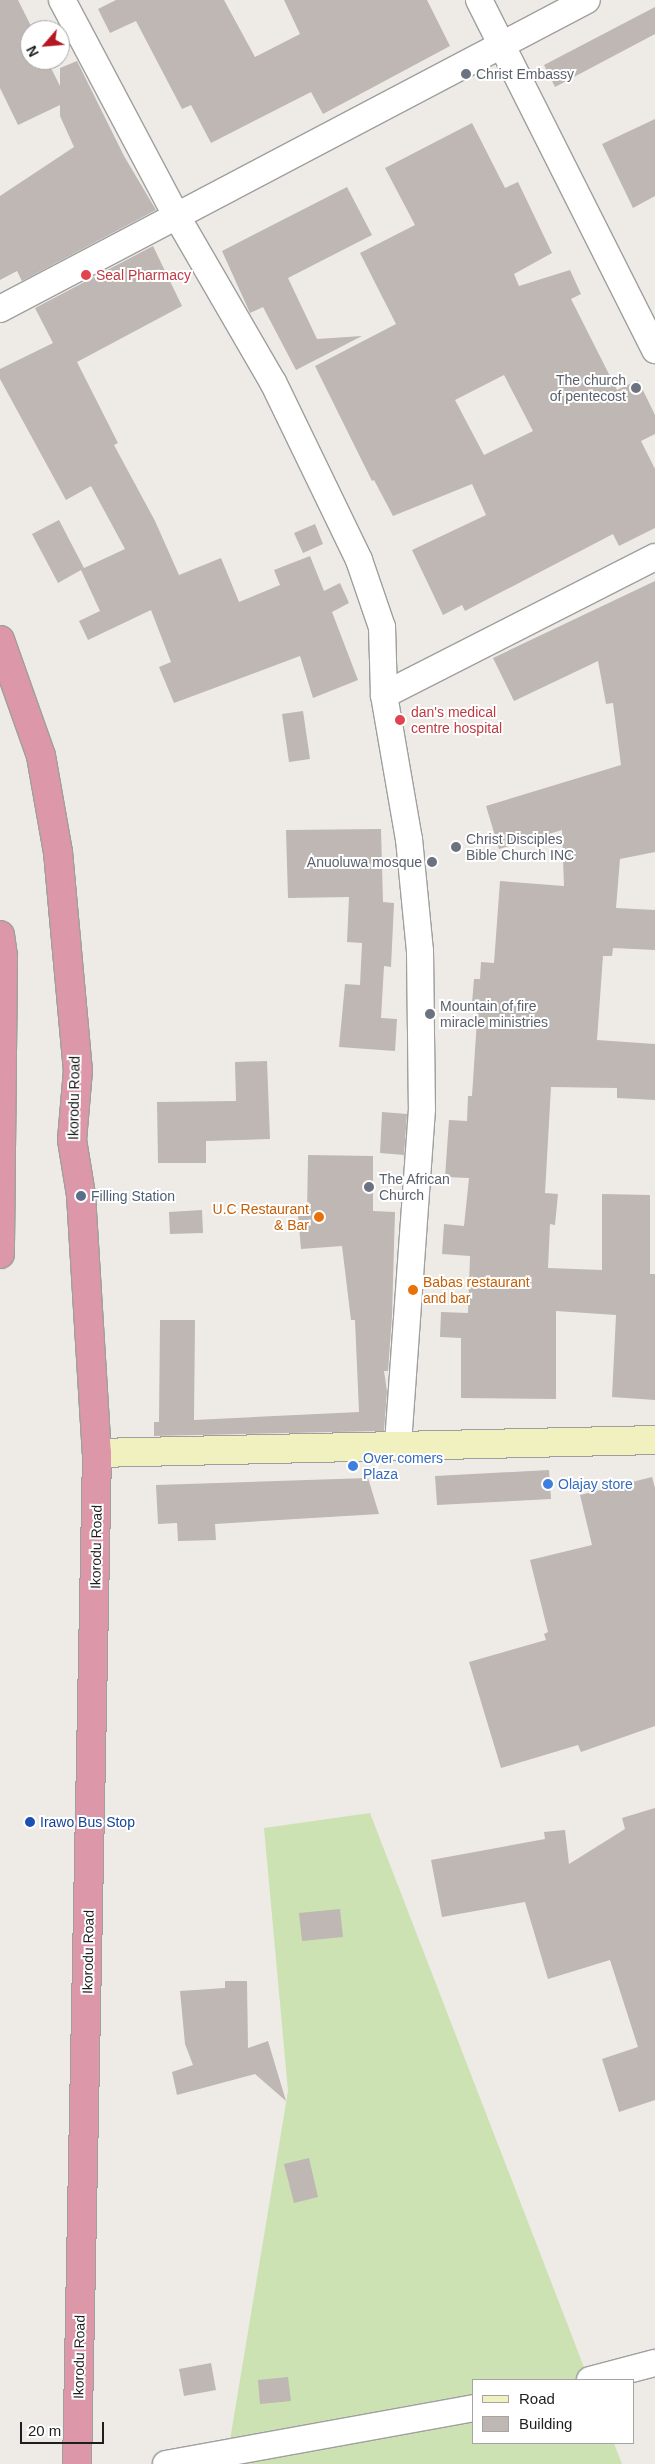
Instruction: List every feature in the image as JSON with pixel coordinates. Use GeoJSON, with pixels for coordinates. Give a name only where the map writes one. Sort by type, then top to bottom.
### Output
{"type":"FeatureCollection","features":[{"type":"Feature","properties":{"kind":"highway","name":"Ikorodu Road"},"geometry":{"type":"LineString","coordinates":[[0,640],[40,756],[58,852],[78,1070],[72,1140],[81,1195],[97,1453],[77,2464]]}},
{"type":"Feature","properties":{"kind":"highway"},"geometry":{"type":"LineString","coordinates":[[0,935],[3,957],[0,1254]]}},
{"type":"Feature","properties":{"kind":"street"},"geometry":{"type":"LineString","coordinates":[[62,0],[176,215],[273,382],[359,560],[382,627],[384,695],[409,839],[420,951],[422,1109],[398,1446]]}},
{"type":"Feature","properties":{"kind":"street"},"geometry":{"type":"LineString","coordinates":[[479,0],[499,44],[655,350]]}},
{"type":"Feature","properties":{"kind":"street"},"geometry":{"type":"LineString","coordinates":[[0,309],[499,44],[586,0]]}},
{"type":"Feature","properties":{"kind":"street"},"geometry":{"type":"LineString","coordinates":[[384,695],[655,558]]}},
{"type":"Feature","properties":{"kind":"street"},"geometry":{"type":"LineString","coordinates":[[97,1453],[655,1440]]}},
{"type":"Feature","properties":{"kind":"street"},"geometry":{"type":"LineString","coordinates":[[594,2379],[655,2363]]}},
{"type":"Feature","properties":{"kind":"street"},"geometry":{"type":"LineString","coordinates":[[166,2464],[472,2408]]}},
{"type":"Feature","properties":{"kind":"green space"},"geometry":{"type":"Polygon","coordinates":[[[370,1813],[589,2379],[472,2379],[472,2444],[614,2444],[622,2464],[226,2464],[288,2091],[264,1828],[370,1813]]]}},
{"type":"Feature","properties":{"kind":"building"},"geometry":{"type":"Polygon","coordinates":[[[0,0],[18,0],[28,20],[20,20],[20,70],[52,70],[60,86],[60,70],[70,70],[70,64],[77,61],[124,156],[156,210],[22,281],[17,271],[0,280],[0,196],[74,147],[60,116],[60,105],[18,125],[0,88],[0,0]]]}},
{"type":"Feature","properties":{"kind":"building"},"geometry":{"type":"Polygon","coordinates":[[[116,0],[224,0],[255,57],[300,34],[284,0],[427,0],[450,46],[323,114],[311,92],[211,143],[191,105],[182,109],[136,21],[110,33],[98,9],[116,0]]]}},
{"type":"Feature","properties":{"kind":"building"},"geometry":{"type":"Polygon","coordinates":[[[655,7],[655,34],[555,87],[544,65],[655,7]]]}},
{"type":"Feature","properties":{"kind":"building"},"geometry":{"type":"Polygon","coordinates":[[[655,119],[655,196],[633,208],[602,144],[655,119]]]}},
{"type":"Feature","properties":{"kind":"building"},"geometry":{"type":"Polygon","coordinates":[[[472,123],[505,188],[518,182],[552,253],[514,274],[519,286],[570,270],[581,294],[571,299],[617,390],[638,380],[655,415],[655,434],[641,441],[655,469],[655,528],[619,546],[613,534],[465,611],[462,605],[443,615],[412,550],[486,515],[472,484],[393,516],[374,480],[372,481],[315,366],[396,324],[360,253],[415,225],[385,168],[472,123]],[[504,375],[455,400],[484,455],[533,431],[504,375]]]}},
{"type":"Feature","properties":{"kind":"building"},"geometry":{"type":"Polygon","coordinates":[[[347,187],[372,235],[288,278],[317,339],[362,336],[296,370],[263,307],[250,313],[222,251],[347,187]]]}},
{"type":"Feature","properties":{"kind":"building"},"geometry":{"type":"Polygon","coordinates":[[[153,246],[182,306],[77,362],[118,443],[114,445],[155,521],[179,575],[221,558],[239,602],[280,585],[274,570],[310,556],[324,591],[340,583],[349,603],[332,612],[358,680],[313,698],[300,656],[174,703],[159,667],[171,662],[151,610],[88,640],[79,621],[100,611],[81,570],[58,583],[32,534],[59,520],[84,568],[125,549],[91,486],[66,500],[0,379],[0,369],[53,343],[35,308],[153,246]]]}},
{"type":"Feature","properties":{"kind":"building"},"geometry":{"type":"Polygon","coordinates":[[[315,524],[323,544],[303,553],[294,533],[315,524]]]}},
{"type":"Feature","properties":{"kind":"building"},"geometry":{"type":"Polygon","coordinates":[[[655,581],[655,852],[620,859],[616,908],[655,910],[655,950],[613,948],[612,956],[603,956],[597,1040],[655,1044],[655,1100],[617,1098],[617,1088],[551,1087],[545,1193],[558,1194],[555,1225],[550,1224],[548,1268],[602,1270],[602,1194],[650,1195],[650,1274],[655,1274],[655,1400],[612,1397],[616,1315],[556,1311],[556,1399],[461,1398],[461,1338],[440,1337],[441,1312],[468,1313],[470,1256],[442,1254],[444,1224],[464,1226],[469,1178],[445,1177],[449,1120],[467,1121],[468,1096],[472,1096],[478,1004],[472,1003],[474,979],[480,979],[481,962],[494,963],[500,881],[564,886],[562,830],[499,849],[486,806],[621,765],[613,703],[606,704],[598,661],[514,701],[493,658],[655,581]]]}},
{"type":"Feature","properties":{"kind":"building"},"geometry":{"type":"Polygon","coordinates":[[[303,711],[310,759],[289,762],[282,714],[303,711]]]}},
{"type":"Feature","properties":{"kind":"building"},"geometry":{"type":"Polygon","coordinates":[[[381,829],[383,902],[394,903],[391,967],[384,966],[381,1018],[397,1019],[395,1051],[339,1047],[345,984],[360,985],[362,943],[347,942],[349,897],[288,898],[286,830],[381,829]]]}},
{"type":"Feature","properties":{"kind":"building"},"geometry":{"type":"Polygon","coordinates":[[[267,1061],[270,1139],[206,1141],[206,1163],[158,1163],[157,1102],[236,1101],[235,1062],[267,1061]]]}},
{"type":"Feature","properties":{"kind":"building"},"geometry":{"type":"Polygon","coordinates":[[[382,1112],[407,1114],[404,1155],[380,1153],[382,1112]]]}},
{"type":"Feature","properties":{"kind":"building"},"geometry":{"type":"Polygon","coordinates":[[[308,1155],[373,1156],[373,1211],[395,1212],[392,1316],[388,1371],[384,1371],[387,1391],[384,1431],[154,1436],[154,1422],[159,1422],[160,1320],[195,1320],[194,1420],[359,1412],[355,1320],[351,1320],[342,1246],[301,1249],[298,1215],[307,1214],[308,1155]]]}},
{"type":"Feature","properties":{"kind":"building"},"geometry":{"type":"Polygon","coordinates":[[[202,1210],[203,1233],[170,1234],[169,1212],[202,1210]]]}},
{"type":"Feature","properties":{"kind":"building"},"geometry":{"type":"Polygon","coordinates":[[[549,1470],[551,1499],[437,1505],[435,1476],[549,1470]]]}},
{"type":"Feature","properties":{"kind":"building"},"geometry":{"type":"Polygon","coordinates":[[[652,1477],[655,1488],[655,1726],[581,1752],[578,1745],[501,1768],[469,1662],[546,1640],[544,1634],[548,1632],[530,1560],[592,1545],[580,1495],[652,1477]]]}},
{"type":"Feature","properties":{"kind":"building"},"geometry":{"type":"Polygon","coordinates":[[[368,1478],[379,1514],[215,1524],[216,1540],[178,1541],[177,1523],[158,1524],[156,1485],[368,1478]]]}},
{"type":"Feature","properties":{"kind":"building"},"geometry":{"type":"Polygon","coordinates":[[[655,1808],[655,2100],[619,2112],[602,2059],[638,2047],[610,1960],[548,1979],[525,1902],[442,1917],[431,1860],[545,1839],[544,1832],[565,1830],[569,1864],[625,1829],[622,1818],[655,1808]]]}},
{"type":"Feature","properties":{"kind":"building"},"geometry":{"type":"Polygon","coordinates":[[[340,1909],[343,1937],[302,1941],[299,1913],[340,1909]]]}},
{"type":"Feature","properties":{"kind":"building"},"geometry":{"type":"Polygon","coordinates":[[[225,1981],[247,1981],[248,2048],[268,2041],[286,2101],[255,2074],[177,2095],[172,2072],[193,2065],[185,2044],[180,1991],[225,1988],[225,1981]]]}},
{"type":"Feature","properties":{"kind":"building"},"geometry":{"type":"Polygon","coordinates":[[[309,2158],[318,2197],[294,2203],[284,2164],[309,2158]]]}},
{"type":"Feature","properties":{"kind":"building"},"geometry":{"type":"Polygon","coordinates":[[[211,2363],[216,2390],[184,2396],[179,2369],[211,2363]]]}},
{"type":"Feature","properties":{"kind":"building"},"geometry":{"type":"Polygon","coordinates":[[[288,2377],[291,2401],[260,2404],[258,2380],[288,2377]]]}},
{"type":"Feature","properties":{"kind":"place","name":"Christ Embassy"},"geometry":{"type":"Point","coordinates":[466,74]}},
{"type":"Feature","properties":{"kind":"place","name":"Seal Pharmacy"},"geometry":{"type":"Point","coordinates":[86,275]}},
{"type":"Feature","properties":{"kind":"place","name":"The church of pentecost"},"geometry":{"type":"Point","coordinates":[636,388]}},
{"type":"Feature","properties":{"kind":"place","name":"dan's medical centre hospital"},"geometry":{"type":"Point","coordinates":[400,720]}},
{"type":"Feature","properties":{"kind":"place","name":"Christ Disciples Bible Church INC"},"geometry":{"type":"Point","coordinates":[456,847]}},
{"type":"Feature","properties":{"kind":"place","name":"Anuoluwa mosque"},"geometry":{"type":"Point","coordinates":[432,862]}},
{"type":"Feature","properties":{"kind":"place","name":"Mountain of fire miracle ministries"},"geometry":{"type":"Point","coordinates":[430,1014]}},
{"type":"Feature","properties":{"kind":"place","name":"The African Church"},"geometry":{"type":"Point","coordinates":[369,1187]}},
{"type":"Feature","properties":{"kind":"place","name":"Filling Station"},"geometry":{"type":"Point","coordinates":[81,1196]}},
{"type":"Feature","properties":{"kind":"place","name":"U.C Restaurant & Bar"},"geometry":{"type":"Point","coordinates":[319,1217]}},
{"type":"Feature","properties":{"kind":"place","name":"Babas restaurant and bar"},"geometry":{"type":"Point","coordinates":[413,1290]}},
{"type":"Feature","properties":{"kind":"place","name":"Over comers Plaza"},"geometry":{"type":"Point","coordinates":[353,1466]}},
{"type":"Feature","properties":{"kind":"place","name":"Olajay store"},"geometry":{"type":"Point","coordinates":[548,1484]}},
{"type":"Feature","properties":{"kind":"place","name":"Irawo Bus Stop"},"geometry":{"type":"Point","coordinates":[30,1822]}}]}
